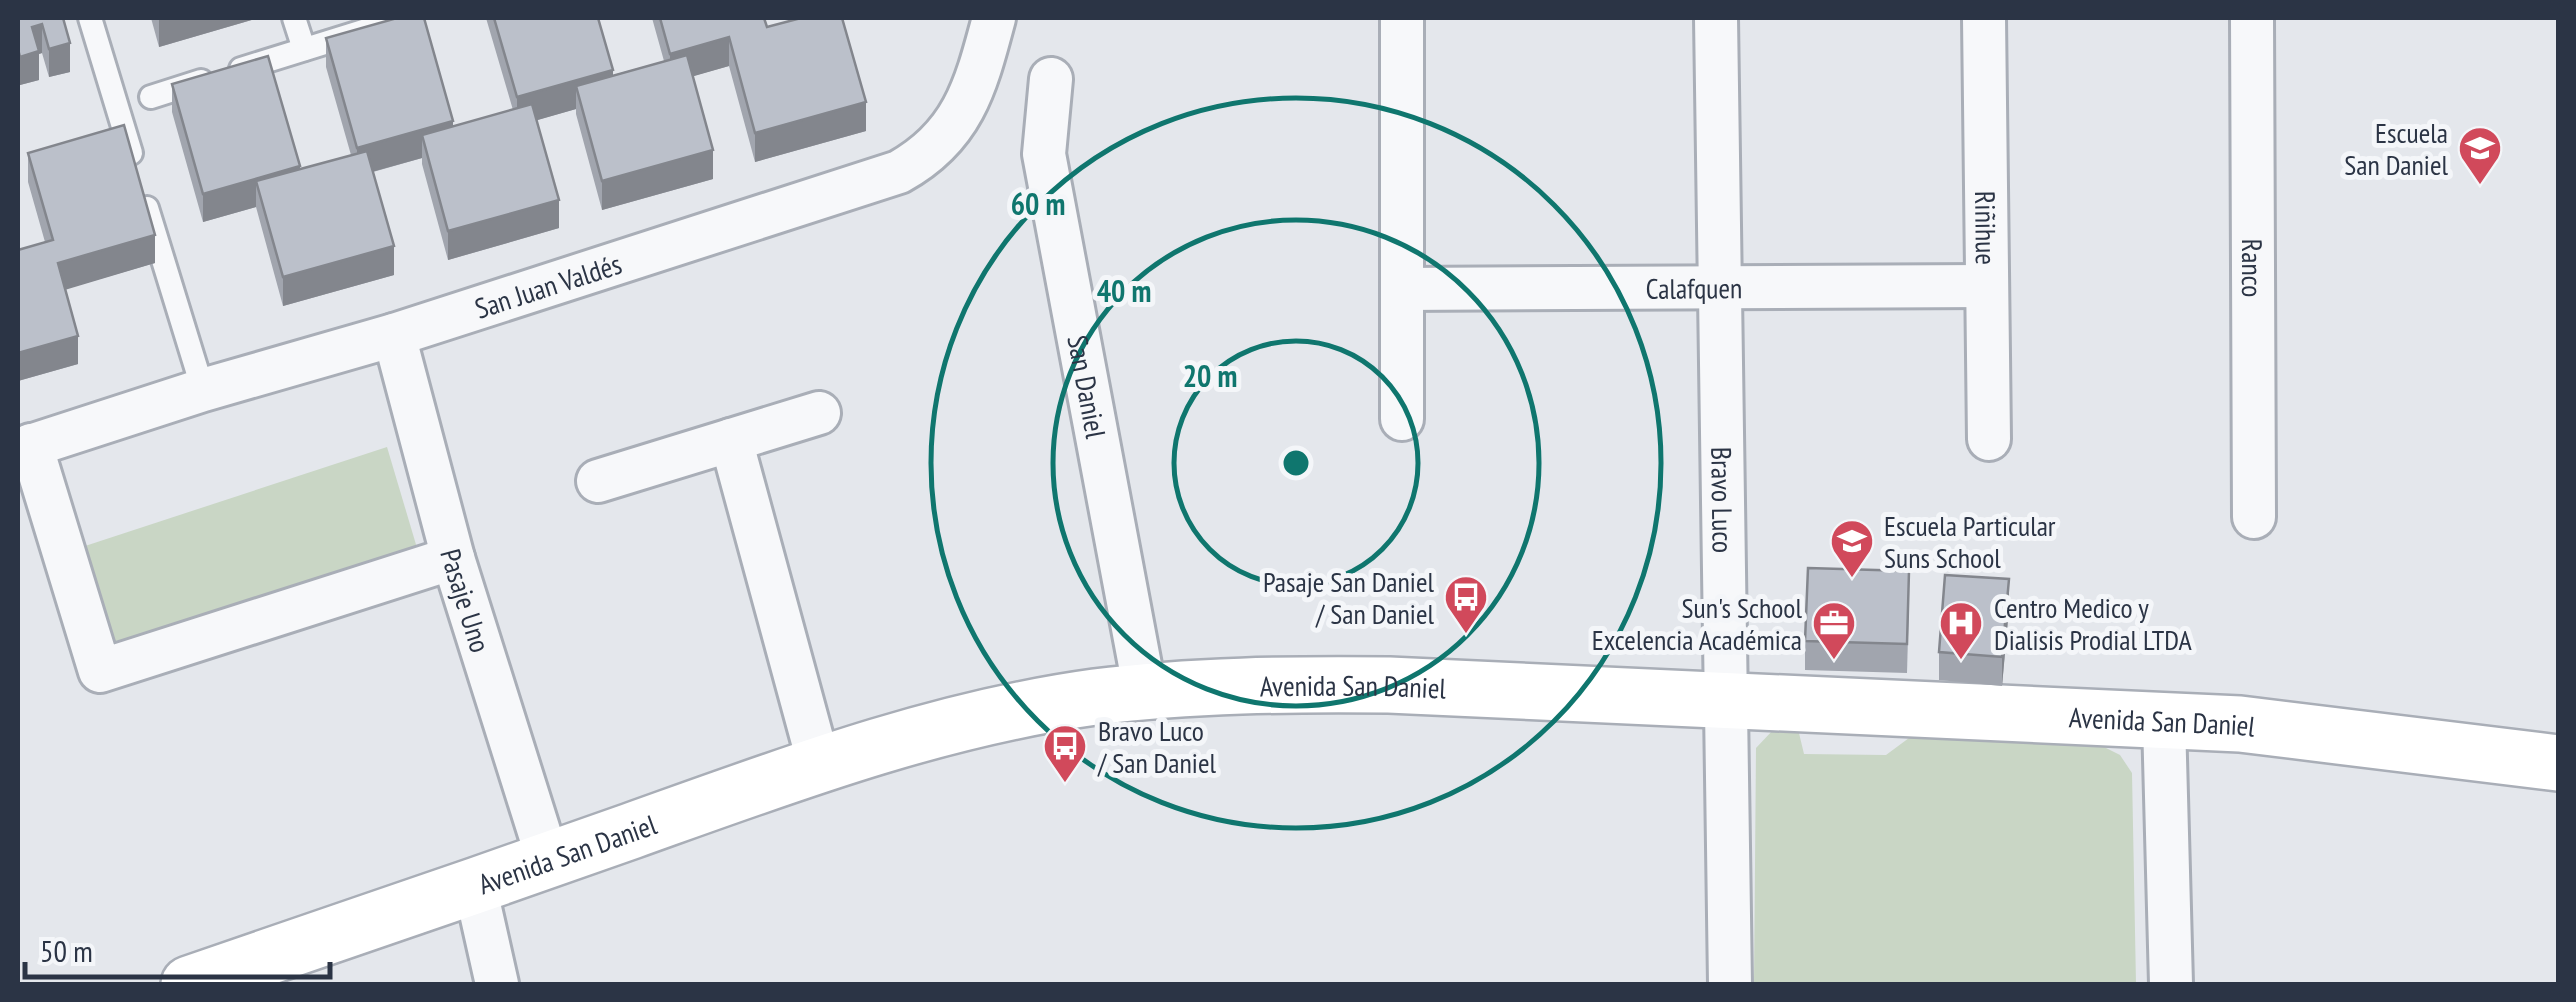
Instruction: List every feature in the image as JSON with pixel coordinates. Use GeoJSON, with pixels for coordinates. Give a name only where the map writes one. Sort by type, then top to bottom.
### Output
{"type":"FeatureCollection","features":[{"type":"Feature","properties":{"kind":"street","name":"San Juan Valdés"},"geometry":{"type":"LineString","coordinates":[[24,448],[203,390],[394,336],[899,172],[935,148],[954,127],[978,77],[994,18]]}},
{"type":"Feature","properties":{"kind":"street"},"geometry":{"type":"LineString","coordinates":[[1402,18],[1402,419]]}},
{"type":"Feature","properties":{"kind":"street","name":"Bravo Luco"},"geometry":{"type":"LineString","coordinates":[[1716,18],[1730,984]]}},
{"type":"Feature","properties":{"kind":"street","name":"Riñihue"},"geometry":{"type":"LineString","coordinates":[[1984,18],[1988,439]]}},
{"type":"Feature","properties":{"kind":"street","name":"Ranco"},"geometry":{"type":"LineString","coordinates":[[2252,18],[2254,517]]}},
{"type":"Feature","properties":{"kind":"street","name":"San Daniel"},"geometry":{"type":"LineString","coordinates":[[1052,79],[1044,154],[1146,692]]}},
{"type":"Feature","properties":{"kind":"street","name":"Calafquen"},"geometry":{"type":"LineString","coordinates":[[1402,290],[1987,286]]}},
{"type":"Feature","properties":{"kind":"street","name":"Pasaje Uno"},"geometry":{"type":"LineString","coordinates":[[394,336],[452,558],[548,860]]}},
{"type":"Feature","properties":{"kind":"street"},"geometry":{"type":"LineString","coordinates":[[598,481],[820,413]]}},
{"type":"Feature","properties":{"kind":"street"},"geometry":{"type":"LineString","coordinates":[[731,440],[819,764]]}},
{"type":"Feature","properties":{"kind":"street"},"geometry":{"type":"LineString","coordinates":[[24,448],[100,670],[452,558]]}},
{"type":"Feature","properties":{"kind":"street","name":"Avenida San Daniel"},"geometry":{"type":"LineString","coordinates":[[189,984],[819,764],[990,717],[1146,692],[1350,685],[2240,724],[2558,763]]}},
{"type":"Feature","properties":{"kind":"street"},"geometry":{"type":"LineString","coordinates":[[2164,721],[2171,984]]}},
{"type":"Feature","properties":{"kind":"street"},"geometry":{"type":"LineString","coordinates":[[476,886],[497,984]]}},
{"type":"Feature","properties":{"kind":"lane"},"geometry":{"type":"LineString","coordinates":[[90,18],[203,390]]}},
{"type":"Feature","properties":{"kind":"lane"},"geometry":{"type":"LineString","coordinates":[[294,18],[304,49]]}},
{"type":"Feature","properties":{"kind":"lane"},"geometry":{"type":"LineString","coordinates":[[151,97],[405,18]]}},
{"type":"Feature","properties":{"kind":"green space"},"geometry":{"type":"Polygon","coordinates":[[[387,447],[420,558],[109,655],[79,548],[387,447]]]}},
{"type":"Feature","properties":{"kind":"green space"},"geometry":{"type":"Polygon","coordinates":[[[1798,729],[1804,754],[1886,755],[1913,735],[2100,745],[2120,755],[2132,773],[2136,984],[1754,984],[1756,748],[1773,730],[1798,729]]]}},
{"type":"Feature","properties":{"kind":"building"},"geometry":{"type":"Polygon","coordinates":[[[18,18],[63,18],[70,43],[49,49],[42,24],[32,27],[39,51],[20,57],[18,18]]]}},
{"type":"Feature","properties":{"kind":"building"},"geometry":{"type":"Polygon","coordinates":[[[397,18],[424,18],[453,121],[357,148],[326,38],[397,18]]]}},
{"type":"Feature","properties":{"kind":"building"},"geometry":{"type":"Polygon","coordinates":[[[494,18],[598,18],[613,70],[517,97],[494,18]]]}},
{"type":"Feature","properties":{"kind":"building"},"geometry":{"type":"Polygon","coordinates":[[[660,18],[764,18],[767,27],[801,18],[842,18],[866,102],[755,133],[729,37],[670,54],[660,18]]]}},
{"type":"Feature","properties":{"kind":"building"},"geometry":{"type":"Polygon","coordinates":[[[687,55],[713,150],[602,181],[576,86],[687,55]]]}},
{"type":"Feature","properties":{"kind":"building"},"geometry":{"type":"Polygon","coordinates":[[[268,56],[300,166],[203,194],[172,84],[268,56]]]}},
{"type":"Feature","properties":{"kind":"building"},"geometry":{"type":"Polygon","coordinates":[[[532,104],[559,200],[448,231],[422,135],[532,104]]]}},
{"type":"Feature","properties":{"kind":"building"},"geometry":{"type":"Polygon","coordinates":[[[124,125],[155,235],[58,263],[78,336],[18,353],[18,250],[53,240],[28,153],[124,125]]]}},
{"type":"Feature","properties":{"kind":"building"},"geometry":{"type":"Polygon","coordinates":[[[367,151],[394,246],[283,277],[256,181],[367,151]]]}},
{"type":"Feature","properties":{"kind":"building"},"geometry":{"type":"Polygon","coordinates":[[[1808,568],[1909,571],[1907,644],[1805,641],[1808,568]]]}},
{"type":"Feature","properties":{"kind":"building"},"geometry":{"type":"Polygon","coordinates":[[[1945,575],[2009,579],[2002,657],[1939,652],[1945,575]]]}},
{"type":"Feature","properties":{"kind":"place","name":"Escuela San Daniel"},"geometry":{"type":"Point","coordinates":[2480,186]}},
{"type":"Feature","properties":{"kind":"place","name":"Escuela Particular Suns School"},"geometry":{"type":"Point","coordinates":[1852,579]}},
{"type":"Feature","properties":{"kind":"place","name":"Pasaje San Daniel / San Daniel"},"geometry":{"type":"Point","coordinates":[1466,635]}},
{"type":"Feature","properties":{"kind":"place","name":"Sun's School Excelencia Académica"},"geometry":{"type":"Point","coordinates":[1834,661]}},
{"type":"Feature","properties":{"kind":"place","name":"Centro Medico y Dialisis Prodial LTDA"},"geometry":{"type":"Point","coordinates":[1961,661]}},
{"type":"Feature","properties":{"kind":"place","name":"Bravo Luco / San Daniel"},"geometry":{"type":"Point","coordinates":[1065,784]}}]}
